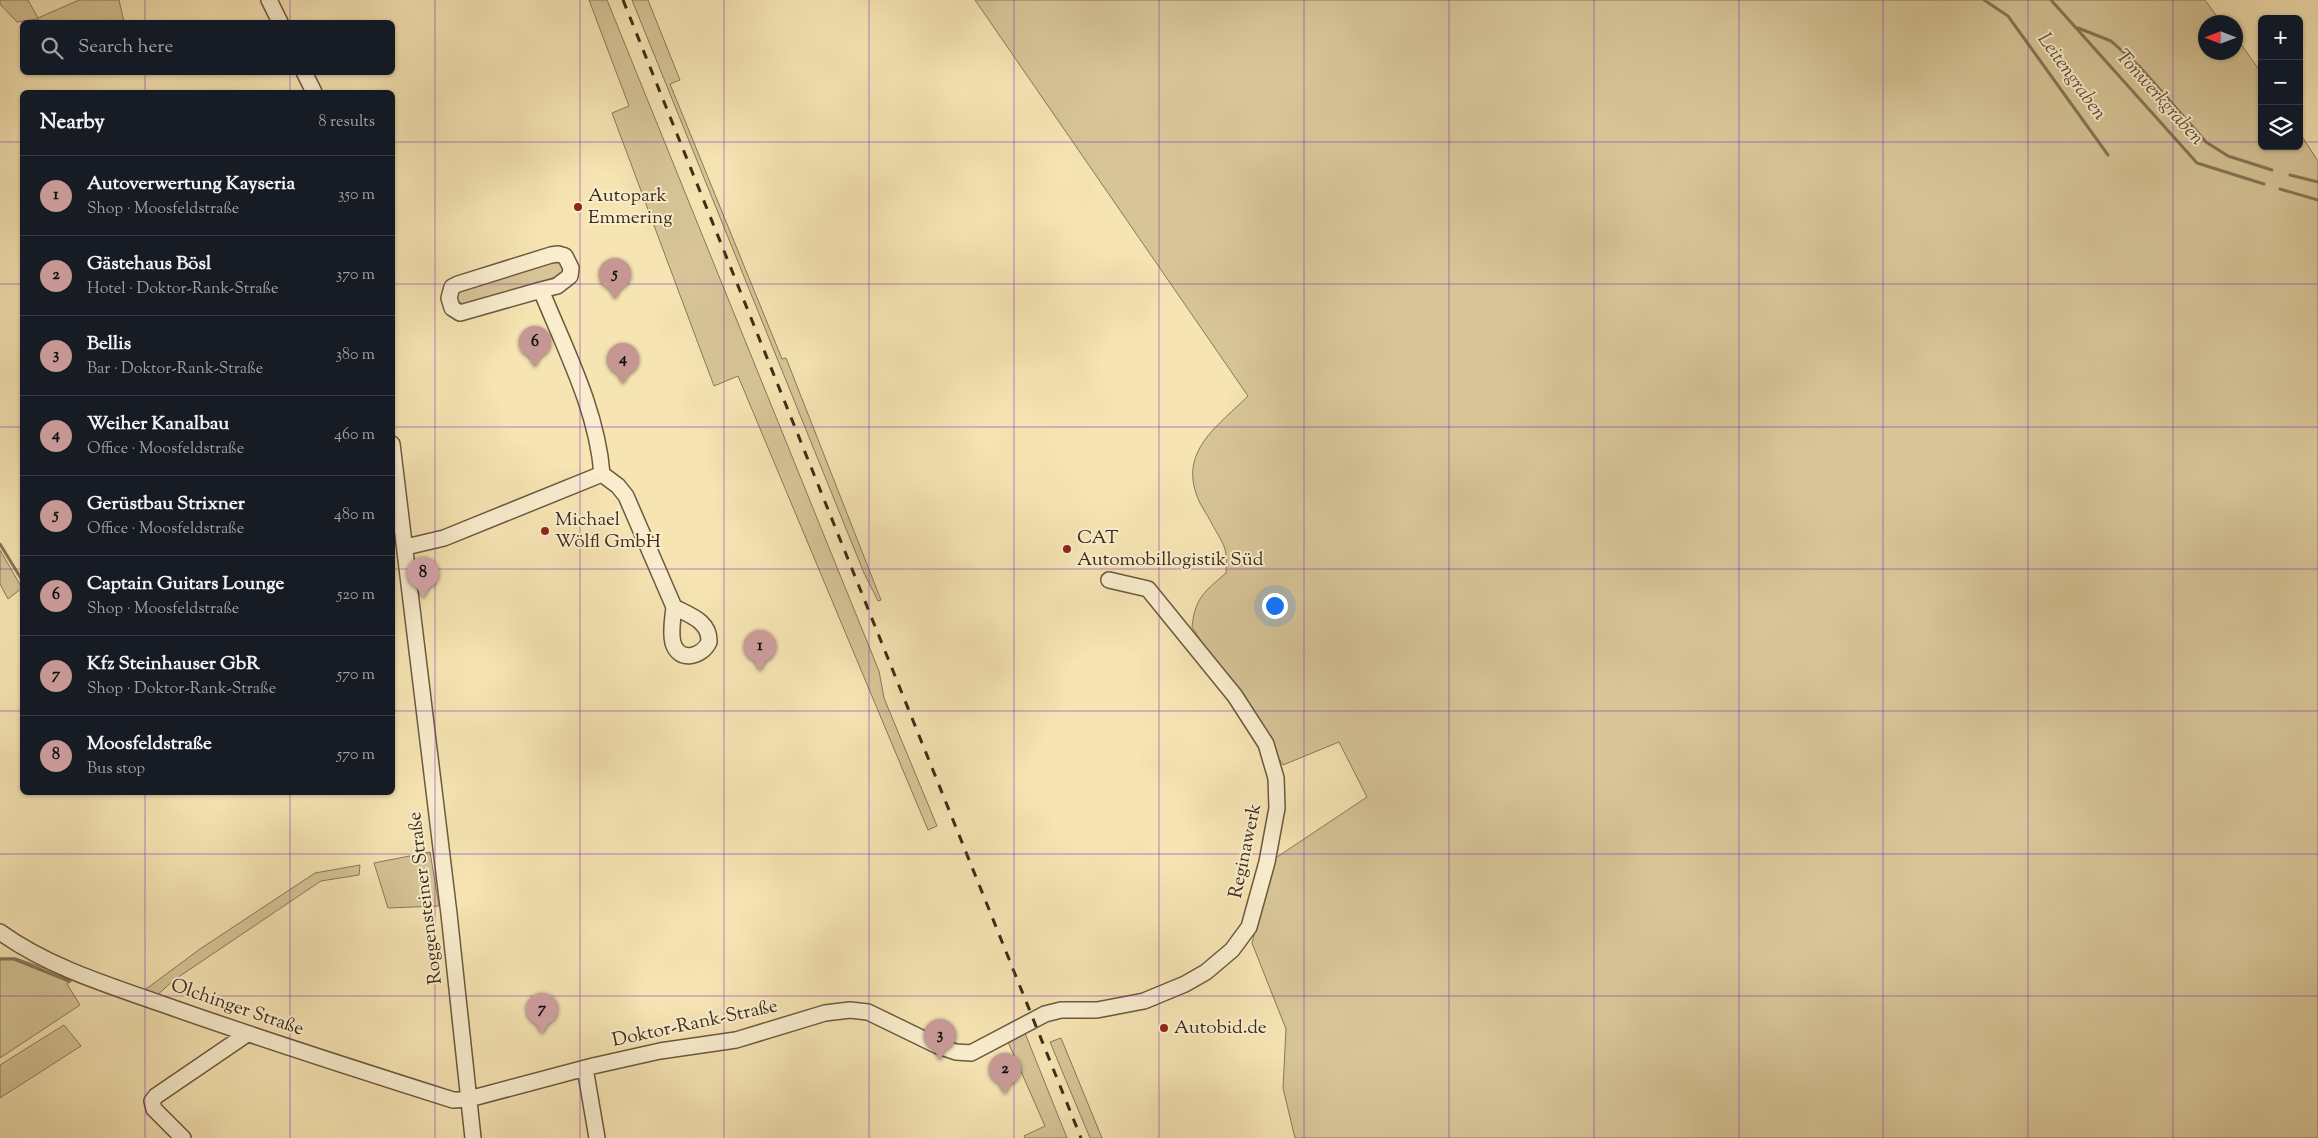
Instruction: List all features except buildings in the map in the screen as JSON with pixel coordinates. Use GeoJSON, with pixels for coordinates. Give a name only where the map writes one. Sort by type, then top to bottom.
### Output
{"type":"FeatureCollection","features":[{"type":"Feature","properties":{"kind":"street"},"geometry":{"type":"LineString","coordinates":[[269,0],[279,20]]}},
{"type":"Feature","properties":{"kind":"street"},"geometry":{"type":"LineString","coordinates":[[306,75],[313,90]]}},
{"type":"Feature","properties":{"kind":"street"},"geometry":{"type":"LineString","coordinates":[[551,255],[565,256],[571,268],[570,276],[557,286],[541,290],[460,314],[452,308],[448,298],[452,287],[458,284],[551,255]]}},
{"type":"Feature","properties":{"kind":"street"},"geometry":{"type":"LineString","coordinates":[[541,290],[582,389],[600,454],[602,474],[618,486],[626,496],[674,607]]}},
{"type":"Feature","properties":{"kind":"street","name":"Roggensteiner Straße"},"geometry":{"type":"LineString","coordinates":[[395,466],[406,547],[473,1138]]}},
{"type":"Feature","properties":{"kind":"street"},"geometry":{"type":"LineString","coordinates":[[406,547],[444,538],[602,474]]}},
{"type":"Feature","properties":{"kind":"street","name":"Reginawerk"},"geometry":{"type":"LineString","coordinates":[[1033,1019],[1061,1010],[1097,1010],[1144,1001],[1185,984],[1206,972],[1232,950],[1249,927],[1267,862],[1277,808],[1276,778],[1266,744],[1235,696],[1146,587],[1109,580]]}},
{"type":"Feature","properties":{"kind":"street","name":"Olchinger Straße"},"geometry":{"type":"LineString","coordinates":[[0,932],[23,949],[63,969],[247,1034],[452,1100],[469,1099]]}},
{"type":"Feature","properties":{"kind":"street","name":"Doktor-Rank-Straße"},"geometry":{"type":"LineString","coordinates":[[469,1099],[585,1068],[660,1051],[736,1040],[825,1013],[850,1010],[868,1012],[938,1046],[956,1052],[971,1053],[980,1050],[1033,1019]]}},
{"type":"Feature","properties":{"kind":"street"},"geometry":{"type":"LineString","coordinates":[[183,1138],[154,1109],[152,1101],[156,1096],[247,1034]]}},
{"type":"Feature","properties":{"kind":"street"},"geometry":{"type":"LineString","coordinates":[[585,1068],[597,1138]]}},
{"type":"Feature","properties":{"kind":"shaded area"},"geometry":{"type":"Polygon","coordinates":[[[0,0],[28,0],[38,18],[79,0],[119,0],[124,20],[38,19],[20,20],[17,22],[0,4],[0,0]]]}},
{"type":"Feature","properties":{"kind":"shaded area"},"geometry":{"type":"Polygon","coordinates":[[[589,0],[607,0],[879,671],[884,698],[937,826],[928,830],[738,376],[714,386],[612,113],[629,106],[589,0]]]}},
{"type":"Feature","properties":{"kind":"shaded area"},"geometry":{"type":"Polygon","coordinates":[[[632,0],[648,0],[680,80],[670,84],[782,359],[786,358],[881,600],[878,601],[864,573],[632,0]]]}},
{"type":"Feature","properties":{"kind":"shaded area"},"geometry":{"type":"Polygon","coordinates":[[[975,0],[2205,0],[2216,15],[2198,15],[2198,60],[2243,60],[2243,47],[2258,68],[2258,150],[2303,150],[2303,138],[2318,161],[2318,1138],[1295,1138],[1283,1088],[1286,1029],[1252,943],[1274,859],[1367,797],[1339,742],[1283,765],[1192,627],[1198,602],[1206,591],[1226,573],[1226,552],[1196,493],[1193,477],[1194,463],[1198,450],[1206,438],[1248,396],[975,0]]]}},
{"type":"Feature","properties":{"kind":"shaded area"},"geometry":{"type":"Polygon","coordinates":[[[560,261],[565,267],[562,275],[465,305],[457,301],[457,294],[461,291],[560,261]]]}},
{"type":"Feature","properties":{"kind":"shaded area"},"geometry":{"type":"Polygon","coordinates":[[[0,550],[20,585],[20,590],[8,599],[0,584],[0,550]]]}},
{"type":"Feature","properties":{"kind":"shaded area"},"geometry":{"type":"Polygon","coordinates":[[[430,852],[439,906],[388,908],[374,863],[430,852]]]}},
{"type":"Feature","properties":{"kind":"shaded area"},"geometry":{"type":"Polygon","coordinates":[[[360,865],[359,875],[321,881],[174,980],[155,997],[142,992],[200,949],[315,873],[360,865]]]}},
{"type":"Feature","properties":{"kind":"shaded area"},"geometry":{"type":"Polygon","coordinates":[[[0,958],[16,958],[75,979],[67,984],[80,1005],[0,1058],[0,958]]]}},
{"type":"Feature","properties":{"kind":"shaded area"},"geometry":{"type":"Polygon","coordinates":[[[64,1025],[81,1046],[0,1098],[0,1065],[64,1025]]]}},
{"type":"Feature","properties":{"kind":"shaded area"},"geometry":{"type":"Polygon","coordinates":[[[1025,1033],[1067,1138],[1025,1138],[1024,1136],[1045,1126],[1008,1042],[1025,1033]]]}},
{"type":"Feature","properties":{"kind":"shaded area"},"geometry":{"type":"Polygon","coordinates":[[[1061,1038],[1102,1138],[1090,1138],[1050,1042],[1061,1038]]]}},
{"type":"Feature","properties":{"kind":"waterway","name":"Leitengraben"},"geometry":{"type":"LineString","coordinates":[[1984,0],[2008,16],[2108,155]]}},
{"type":"Feature","properties":{"kind":"waterway","name":"Tonwerkgraben"},"geometry":{"type":"LineString","coordinates":[[2051,0],[2197,163],[2264,184]]}},
{"type":"Feature","properties":{"kind":"waterway"},"geometry":{"type":"LineString","coordinates":[[2078,28],[2111,41],[2139,66],[2206,142],[2228,156],[2272,170]]}},
{"type":"Feature","properties":{"kind":"waterway"},"geometry":{"type":"LineString","coordinates":[[2290,175],[2318,182]]}},
{"type":"Feature","properties":{"kind":"waterway","name":"Tonwerkgraben"},"geometry":{"type":"LineString","coordinates":[[2280,189],[2318,200]]}},
{"type":"Feature","properties":{"kind":"waterway"},"geometry":{"type":"LineString","coordinates":[[0,544],[20,577]]}},
{"type":"Feature","properties":{"kind":"waterway"},"geometry":{"type":"LineString","coordinates":[[0,959],[14,959],[69,981]]}},
{"type":"Feature","properties":{"kind":"railway"},"geometry":{"type":"LineString","coordinates":[[623,0],[1081,1138]]}},
{"type":"Feature","properties":{"kind":"place","name":"Autopark Emmering"},"geometry":{"type":"Point","coordinates":[578,207]}},
{"type":"Feature","properties":{"kind":"place","name":"Gerüstbau Strixner"},"geometry":{"type":"Point","coordinates":[615,299]}},
{"type":"Feature","properties":{"kind":"place","name":"Captain Guitars Lounge"},"geometry":{"type":"Point","coordinates":[535,367]}},
{"type":"Feature","properties":{"kind":"place","name":"Weiher Kanalbau"},"geometry":{"type":"Point","coordinates":[623,384]}},
{"type":"Feature","properties":{"kind":"place","name":"Michael Wölfl GmbH"},"geometry":{"type":"Point","coordinates":[545,531]}},
{"type":"Feature","properties":{"kind":"place","name":"CAT Automobillogistik Süd"},"geometry":{"type":"Point","coordinates":[1067,549]}},
{"type":"Feature","properties":{"kind":"place","name":"Moosfeldstraße"},"geometry":{"type":"Point","coordinates":[423,598]}},
{"type":"Feature","properties":{"kind":"place","name":"Autoverwertung Kayseria"},"geometry":{"type":"Point","coordinates":[760,671]}},
{"type":"Feature","properties":{"kind":"place","name":"Autobid.de"},"geometry":{"type":"Point","coordinates":[1164,1028]}},
{"type":"Feature","properties":{"kind":"place","name":"Kfz Steinhauser GbR"},"geometry":{"type":"Point","coordinates":[542,1034]}},
{"type":"Feature","properties":{"kind":"place","name":"Bellis"},"geometry":{"type":"Point","coordinates":[940,1060]}},
{"type":"Feature","properties":{"kind":"place","name":"Gästehaus Bösl"},"geometry":{"type":"Point","coordinates":[1005,1094]}}]}
